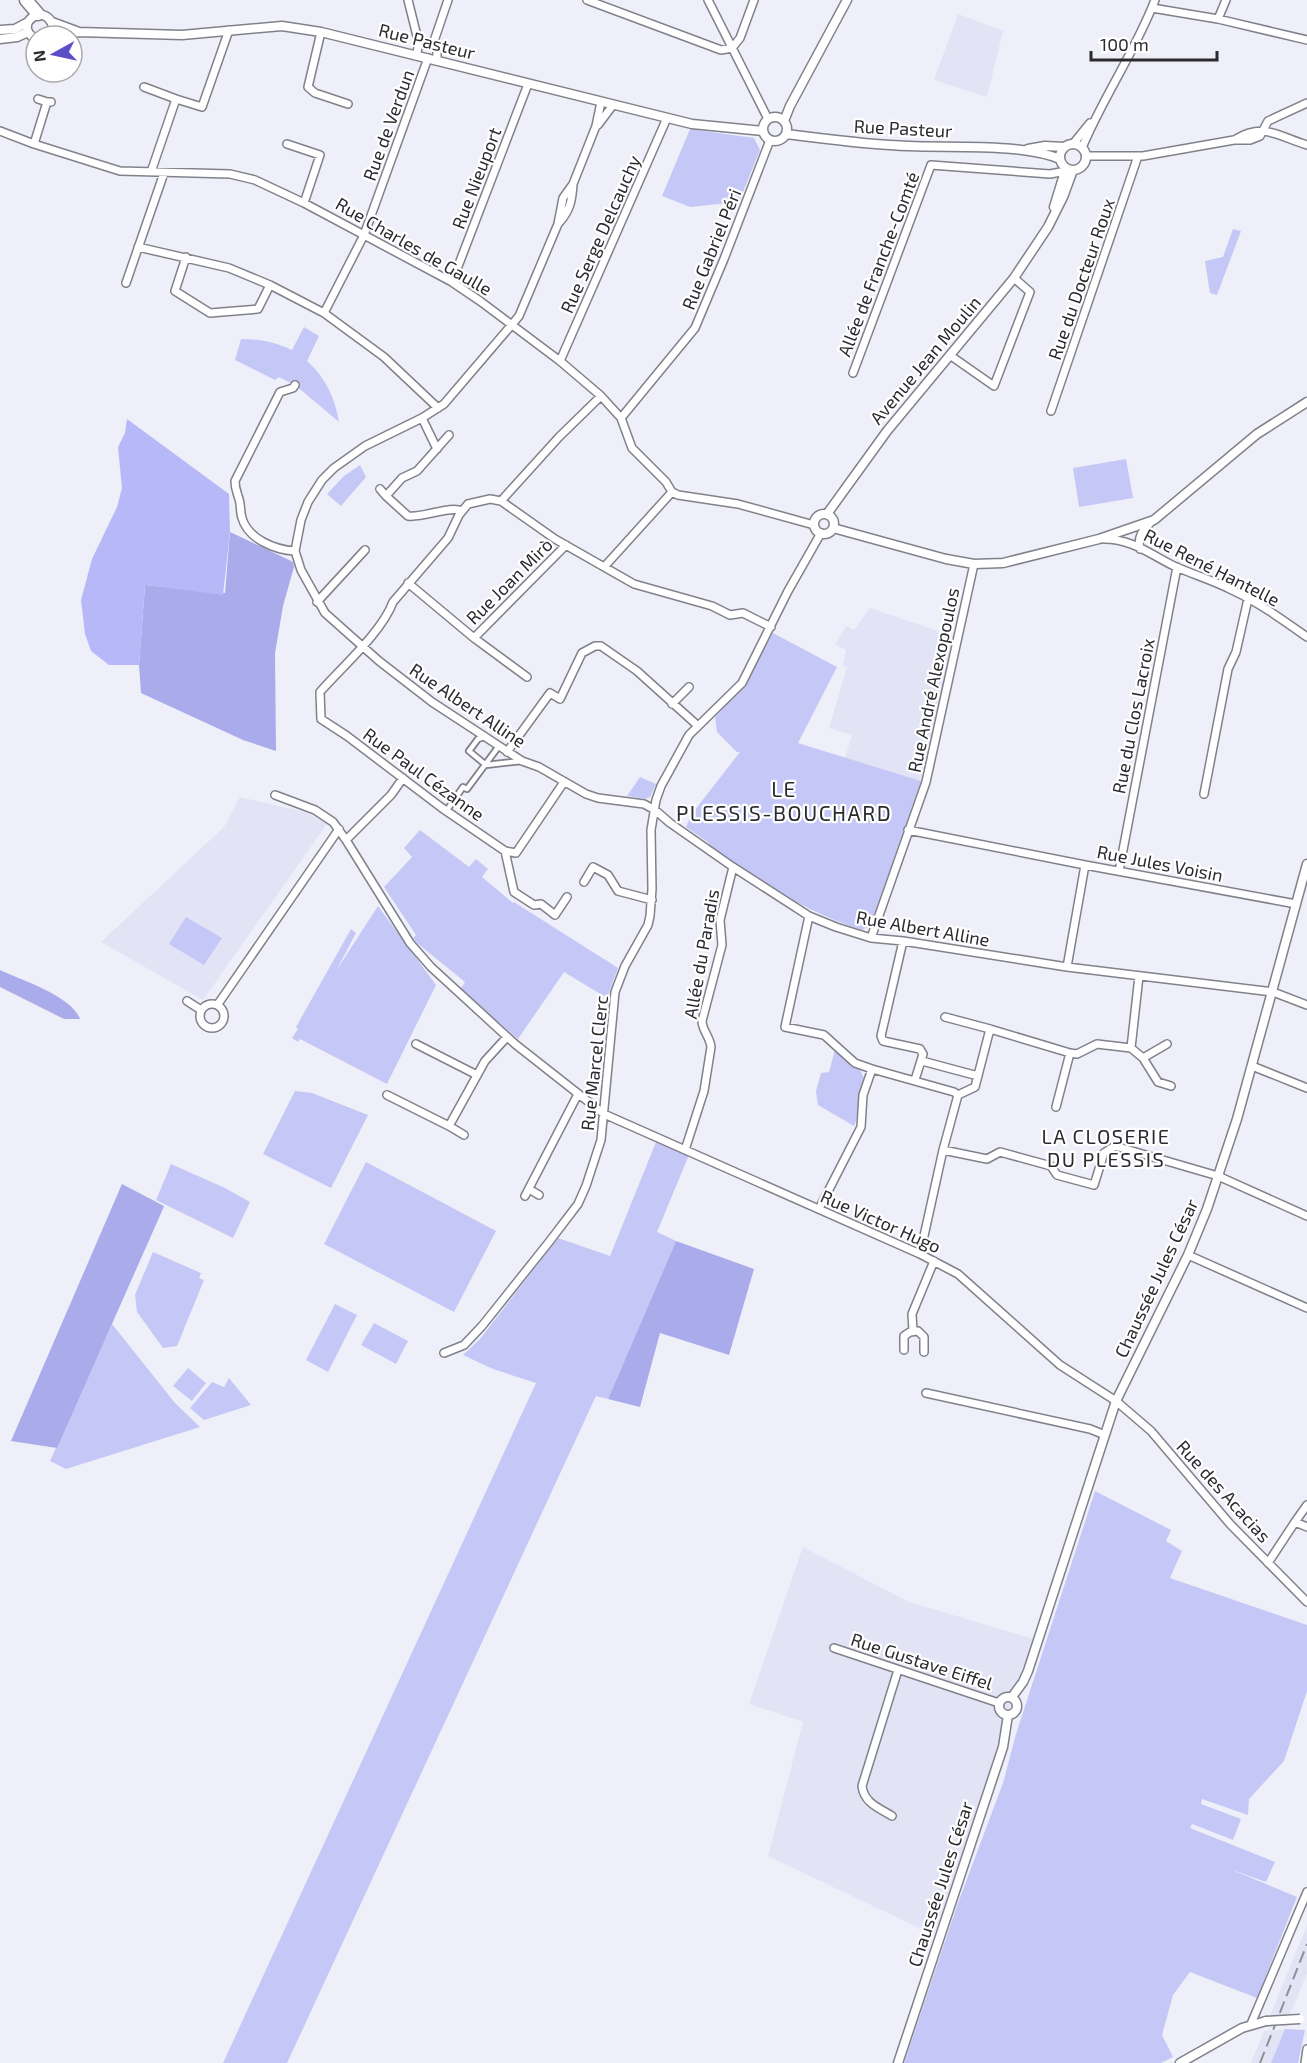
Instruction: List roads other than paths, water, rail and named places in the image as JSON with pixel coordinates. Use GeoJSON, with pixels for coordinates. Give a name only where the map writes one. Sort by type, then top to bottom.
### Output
{"type":"FeatureCollection","features":[{"type":"Feature","properties":{"kind":"highway"},"geometry":{"type":"LineString","coordinates":[[26,0],[38,14]]}},
{"type":"Feature","properties":{"kind":"street"},"geometry":{"type":"LineString","coordinates":[[408,0],[419,44],[416,56]]}},
{"type":"Feature","properties":{"kind":"street"},"geometry":{"type":"LineString","coordinates":[[433,44],[448,0]]}},
{"type":"Feature","properties":{"kind":"street"},"geometry":{"type":"LineString","coordinates":[[587,0],[721,50],[732,48],[740,38],[754,0]]}},
{"type":"Feature","properties":{"kind":"street"},"geometry":{"type":"LineString","coordinates":[[708,0],[768,119]]}},
{"type":"Feature","properties":{"kind":"street"},"geometry":{"type":"LineString","coordinates":[[784,121],[847,0]]}},
{"type":"Feature","properties":{"kind":"street"},"geometry":{"type":"LineString","coordinates":[[1218,19],[1226,0]]}},
{"type":"Feature","properties":{"kind":"street"},"geometry":{"type":"LineString","coordinates":[[1095,117],[1069,146],[1062,150],[1060,159],[1068,170],[1077,170],[1084,164],[1084,152],[1095,117],[1145,26],[1153,4],[1307,40]]}},
{"type":"Feature","properties":{"kind":"street","name":"Rue Pasteur"},"geometry":{"type":"LineString","coordinates":[[38,14],[46,16],[57,24]]}},
{"type":"Feature","properties":{"kind":"street"},"geometry":{"type":"LineString","coordinates":[[29,24],[32,16],[38,14]]}},
{"type":"Feature","properties":{"kind":"street","name":"Rue Pasteur"},"geometry":{"type":"LineString","coordinates":[[84,32],[182,35],[282,26],[321,32],[692,124],[763,131]]}},
{"type":"Feature","properties":{"kind":"street"},"geometry":{"type":"LineString","coordinates":[[0,30],[24,28]]}},
{"type":"Feature","properties":{"kind":"street"},"geometry":{"type":"LineString","coordinates":[[144,87],[202,107],[229,30]]}},
{"type":"Feature","properties":{"kind":"street"},"geometry":{"type":"LineString","coordinates":[[0,39],[17,37],[24,31]]}},
{"type":"Feature","properties":{"kind":"street"},"geometry":{"type":"LineString","coordinates":[[321,32],[308,87],[315,93],[348,104]]}},
{"type":"Feature","properties":{"kind":"street","name":"Rue Pasteur"},"geometry":{"type":"LineString","coordinates":[[419,44],[426,42],[433,44]]}},
{"type":"Feature","properties":{"kind":"street","name":"Rue de Verdun"},"geometry":{"type":"LineString","coordinates":[[433,44],[437,48],[437,61]]}},
{"type":"Feature","properties":{"kind":"street","name":"Rue de Verdun"},"geometry":{"type":"LineString","coordinates":[[324,313],[364,235],[428,58]]}},
{"type":"Feature","properties":{"kind":"street","name":"Rue Nieuport"},"geometry":{"type":"LineString","coordinates":[[452,282],[528,84]]}},
{"type":"Feature","properties":{"kind":"street"},"geometry":{"type":"LineString","coordinates":[[34,144],[49,102],[38,99]]}},
{"type":"Feature","properties":{"kind":"street"},"geometry":{"type":"LineString","coordinates":[[151,172],[176,99]]}},
{"type":"Feature","properties":{"kind":"street"},"geometry":{"type":"LineString","coordinates":[[295,385],[293,388],[280,392],[235,481],[235,490],[239,498],[242,519],[248,529],[255,536],[280,550],[295,551],[301,520],[308,502],[322,480],[355,453],[444,404],[519,316],[558,224],[568,213],[573,199],[573,184],[596,126],[601,102]]}},
{"type":"Feature","properties":{"kind":"street"},"geometry":{"type":"LineString","coordinates":[[1069,146],[1084,152],[1138,156],[1250,140],[1257,138],[1268,121],[1307,103]]}},
{"type":"Feature","properties":{"kind":"street"},"geometry":{"type":"LineString","coordinates":[[596,126],[604,119],[613,105]]}},
{"type":"Feature","properties":{"kind":"street"},"geometry":{"type":"LineString","coordinates":[[778,117],[784,121],[787,127],[786,134],[781,139],[770,140],[763,131],[765,123],[768,119],[778,117]]}},
{"type":"Feature","properties":{"kind":"street","name":"Rue Serge Delcauchy"},"geometry":{"type":"LineString","coordinates":[[560,361],[667,118]]}},
{"type":"Feature","properties":{"kind":"street"},"geometry":{"type":"LineString","coordinates":[[1234,141],[1248,132],[1263,130],[1307,145]]}},
{"type":"Feature","properties":{"kind":"street","name":"Rue Charles de Gaulle"},"geometry":{"type":"LineString","coordinates":[[0,131],[120,171],[230,174],[255,180],[304,203],[452,282],[560,361],[601,396],[621,418],[632,448],[666,482],[672,492]]}},
{"type":"Feature","properties":{"kind":"street"},"geometry":{"type":"LineString","coordinates":[[1248,132],[1250,140]]}},
{"type":"Feature","properties":{"kind":"street","name":"Rue Pasteur"},"geometry":{"type":"LineString","coordinates":[[786,134],[854,143],[1018,150],[1050,155],[1060,159]]}},
{"type":"Feature","properties":{"kind":"street","name":"Rue Gabriel Péri"},"geometry":{"type":"LineString","coordinates":[[621,418],[695,328],[770,140]]}},
{"type":"Feature","properties":{"kind":"street"},"geometry":{"type":"LineString","coordinates":[[286,144],[320,155],[304,203]]}},
{"type":"Feature","properties":{"kind":"street","name":"Rue Pasteur"},"geometry":{"type":"LineString","coordinates":[[1018,150],[1045,146],[1069,146]]}},
{"type":"Feature","properties":{"kind":"street","name":"Rue du Docteur Roux"},"geometry":{"type":"LineString","coordinates":[[1051,411],[1138,156]]}},
{"type":"Feature","properties":{"kind":"street","name":"Allée de Franche-Comté"},"geometry":{"type":"LineString","coordinates":[[853,374],[931,165],[1050,174],[1068,170]]}},
{"type":"Feature","properties":{"kind":"street","name":"Avenue Jean Moulin"},"geometry":{"type":"LineString","coordinates":[[827,514],[882,437],[1014,278],[1048,227],[1068,170]]}},
{"type":"Feature","properties":{"kind":"street"},"geometry":{"type":"LineString","coordinates":[[126,283],[164,173]]}},
{"type":"Feature","properties":{"kind":"street"},"geometry":{"type":"LineString","coordinates":[[138,247],[229,268],[270,285],[324,313],[384,357],[438,408]]}},
{"type":"Feature","properties":{"kind":"street"},"geometry":{"type":"LineString","coordinates":[[186,257],[175,291],[210,313],[258,309],[270,285]]}},
{"type":"Feature","properties":{"kind":"street"},"geometry":{"type":"LineString","coordinates":[[951,356],[994,386],[1030,292],[1014,278]]}},
{"type":"Feature","properties":{"kind":"street"},"geometry":{"type":"LineString","coordinates":[[501,501],[559,437],[601,396]]}},
{"type":"Feature","properties":{"kind":"street"},"geometry":{"type":"LineString","coordinates":[[1140,549],[1138,541],[1142,531],[1154,520],[1257,434],[1307,402]]}},
{"type":"Feature","properties":{"kind":"street"},"geometry":{"type":"LineString","coordinates":[[422,418],[437,449]]}},
{"type":"Feature","properties":{"kind":"street"},"geometry":{"type":"LineString","coordinates":[[386,496],[402,478],[417,471],[449,435]]}},
{"type":"Feature","properties":{"kind":"street"},"geometry":{"type":"LineString","coordinates":[[380,489],[408,516],[432,514],[455,508],[462,511]]}},
{"type":"Feature","properties":{"kind":"street"},"geometry":{"type":"LineString","coordinates":[[605,566],[672,492],[678,495],[738,504],[814,525],[821,533],[828,533],[833,528],[833,519],[827,514],[816,517],[814,525]]}},
{"type":"Feature","properties":{"kind":"street"},"geometry":{"type":"LineString","coordinates":[[362,645],[390,611],[393,602],[408,583],[448,538],[462,511],[475,501],[490,499],[501,501],[566,545],[634,584],[712,606],[730,615],[743,613],[771,627]]}},
{"type":"Feature","properties":{"kind":"street"},"geometry":{"type":"LineString","coordinates":[[833,528],[946,559],[974,564],[1003,563],[1099,539],[1154,520]]}},
{"type":"Feature","properties":{"kind":"street","name":"Rue Marcel Clerc"},"geometry":{"type":"LineString","coordinates":[[444,1353],[464,1345],[482,1326],[578,1203],[586,1186],[601,1140],[615,992],[625,966],[648,925],[652,900],[651,830],[661,786],[689,735],[742,683],[821,533]]}},
{"type":"Feature","properties":{"kind":"street","name":"Rue René Hantelle"},"geometry":{"type":"LineString","coordinates":[[1099,539],[1120,539],[1132,543],[1177,567],[1234,591],[1307,637]]}},
{"type":"Feature","properties":{"kind":"street","name":"Rue Joan Mirò"},"geometry":{"type":"LineString","coordinates":[[474,638],[566,545]]}},
{"type":"Feature","properties":{"kind":"street"},"geometry":{"type":"LineString","coordinates":[[317,602],[365,550]]}},
{"type":"Feature","properties":{"kind":"street","name":"Rue Albert Alline"},"geometry":{"type":"LineString","coordinates":[[295,551],[301,570],[325,614],[379,661],[484,737],[522,761],[539,767],[586,794],[598,798],[644,804],[655,810],[733,867],[809,916],[871,938],[1067,967],[1273,992],[1307,1005]]}},
{"type":"Feature","properties":{"kind":"street","name":"Rue André Alexopoulos"},"geometry":{"type":"LineString","coordinates":[[871,938],[926,782],[974,564]]}},
{"type":"Feature","properties":{"kind":"street","name":"Rue du Clos Lacroix"},"geometry":{"type":"LineString","coordinates":[[1119,871],[1177,567]]}},
{"type":"Feature","properties":{"kind":"street"},"geometry":{"type":"LineString","coordinates":[[408,583],[474,638],[527,676]]}},
{"type":"Feature","properties":{"kind":"street"},"geometry":{"type":"LineString","coordinates":[[1204,794],[1228,669],[1236,652],[1248,599]]}},
{"type":"Feature","properties":{"kind":"street","name":"Rue Paul Cézanne"},"geometry":{"type":"LineString","coordinates":[[362,645],[320,692],[321,719],[504,851]]}},
{"type":"Feature","properties":{"kind":"street"},"geometry":{"type":"LineString","coordinates":[[507,752],[550,693],[560,699],[582,653],[595,646],[601,646],[636,671],[697,725]]}},
{"type":"Feature","properties":{"kind":"street"},"geometry":{"type":"LineString","coordinates":[[672,704],[689,687]]}},
{"type":"Feature","properties":{"kind":"street"},"geometry":{"type":"LineString","coordinates":[[484,737],[478,739],[469,751],[486,765],[522,761]]}},
{"type":"Feature","properties":{"kind":"street"},"geometry":{"type":"LineString","coordinates":[[447,810],[463,787],[467,789],[499,746]]}},
{"type":"Feature","properties":{"kind":"street"},"geometry":{"type":"LineString","coordinates":[[346,840],[391,795],[403,778]]}},
{"type":"Feature","properties":{"kind":"street"},"geometry":{"type":"LineString","coordinates":[[564,783],[516,853],[504,851],[514,892],[534,905],[541,904],[555,915],[567,897]]}},
{"type":"Feature","properties":{"kind":"street","name":"Rue Victor Hugo"},"geometry":{"type":"LineString","coordinates":[[275,795],[315,810],[339,829],[410,943],[436,972],[507,1037],[604,1114],[934,1261],[964,1280],[1060,1365],[1116,1401]]}},
{"type":"Feature","properties":{"kind":"street"},"geometry":{"type":"LineString","coordinates":[[218,1004],[339,829]]}},
{"type":"Feature","properties":{"kind":"street"},"geometry":{"type":"LineString","coordinates":[[908,830],[1085,865]]}},
{"type":"Feature","properties":{"kind":"street","name":"Chaussée Jules César"},"geometry":{"type":"LineString","coordinates":[[898,2063],[1003,1747],[1008,1715],[1017,1709],[1016,1701],[1012,1697],[1028,1671],[1116,1401],[1188,1255],[1218,1176],[1237,1119],[1296,904],[1304,888],[1307,864]]}},
{"type":"Feature","properties":{"kind":"street","name":"Rue Jules Voisin"},"geometry":{"type":"LineString","coordinates":[[1067,967],[1085,865],[1296,904]]}},
{"type":"Feature","properties":{"kind":"street"},"geometry":{"type":"LineString","coordinates":[[584,882],[593,867],[608,874],[618,891],[652,900]]}},
{"type":"Feature","properties":{"kind":"street","name":"Allée du Paradis"},"geometry":{"type":"LineString","coordinates":[[685,1150],[704,1091],[711,1047],[702,1021],[722,945],[720,920],[733,867]]}},
{"type":"Feature","properties":{"kind":"street"},"geometry":{"type":"LineString","coordinates":[[809,916],[785,1027],[824,1035],[855,1063],[956,1093],[975,1087],[990,1029]]}},
{"type":"Feature","properties":{"kind":"street"},"geometry":{"type":"LineString","coordinates":[[903,941],[881,1039],[920,1049],[923,1054],[922,1061],[915,1080]]}},
{"type":"Feature","properties":{"kind":"street"},"geometry":{"type":"LineString","coordinates":[[1131,1048],[1139,976]]}},
{"type":"Feature","properties":{"kind":"street"},"geometry":{"type":"LineString","coordinates":[[187,1001],[201,1010]]}},
{"type":"Feature","properties":{"kind":"street"},"geometry":{"type":"LineString","coordinates":[[207,1004],[218,1004],[222,1008],[224,1018],[220,1027],[210,1029],[202,1023],[201,1010],[207,1004]]}},
{"type":"Feature","properties":{"kind":"street"},"geometry":{"type":"LineString","coordinates":[[945,1017],[1070,1053],[1077,1054],[1097,1044],[1131,1048],[1143,1058],[1158,1082],[1172,1086]]}},
{"type":"Feature","properties":{"kind":"street"},"geometry":{"type":"LineString","coordinates":[[449,1126],[485,1061],[507,1037]]}},
{"type":"Feature","properties":{"kind":"street"},"geometry":{"type":"LineString","coordinates":[[416,1044],[477,1075]]}},
{"type":"Feature","properties":{"kind":"street"},"geometry":{"type":"LineString","coordinates":[[1143,1058],[1167,1044]]}},
{"type":"Feature","properties":{"kind":"street"},"geometry":{"type":"LineString","coordinates":[[1056,1107],[1070,1053]]}},
{"type":"Feature","properties":{"kind":"street"},"geometry":{"type":"LineString","coordinates":[[922,1061],[978,1076]]}},
{"type":"Feature","properties":{"kind":"street"},"geometry":{"type":"LineString","coordinates":[[1252,1066],[1307,1088]]}},
{"type":"Feature","properties":{"kind":"street"},"geometry":{"type":"LineString","coordinates":[[819,1209],[861,1127],[863,1095],[872,1069]]}},
{"type":"Feature","properties":{"kind":"street"},"geometry":{"type":"LineString","coordinates":[[920,1254],[956,1093]]}},
{"type":"Feature","properties":{"kind":"street"},"geometry":{"type":"LineString","coordinates":[[525,1196],[578,1094]]}},
{"type":"Feature","properties":{"kind":"street"},"geometry":{"type":"LineString","coordinates":[[387,1095],[464,1135]]}},
{"type":"Feature","properties":{"kind":"street"},"geometry":{"type":"LineString","coordinates":[[943,1150],[987,1159],[1000,1152],[1051,1166],[1057,1175],[1094,1185],[1104,1153],[1114,1146],[1218,1176],[1307,1215]]}},
{"type":"Feature","properties":{"kind":"street"},"geometry":{"type":"LineString","coordinates":[[529,1189],[539,1195]]}},
{"type":"Feature","properties":{"kind":"street"},"geometry":{"type":"LineString","coordinates":[[1188,1255],[1307,1308]]}},
{"type":"Feature","properties":{"kind":"street"},"geometry":{"type":"LineString","coordinates":[[913,1331],[912,1314],[934,1261]]}},
{"type":"Feature","properties":{"kind":"street"},"geometry":{"type":"LineString","coordinates":[[904,1350],[904,1336],[918,1331],[924,1337],[924,1352]]}},
{"type":"Feature","properties":{"kind":"street"},"geometry":{"type":"LineString","coordinates":[[926,1393],[1105,1435]]}},
{"type":"Feature","properties":{"kind":"street","name":"Rue des Acacias"},"geometry":{"type":"LineString","coordinates":[[1116,1401],[1151,1431],[1230,1524],[1307,1602]]}},
{"type":"Feature","properties":{"kind":"street"},"geometry":{"type":"LineString","coordinates":[[1268,1563],[1307,1505]]}},
{"type":"Feature","properties":{"kind":"street"},"geometry":{"type":"LineString","coordinates":[[1295,1522],[1307,1527]]}},
{"type":"Feature","properties":{"kind":"street","name":"Rue Gustave Eiffel"},"geometry":{"type":"LineString","coordinates":[[834,1648],[999,1703]]}},
{"type":"Feature","properties":{"kind":"street"},"geometry":{"type":"LineString","coordinates":[[892,1816],[866,1799],[862,1786],[898,1670]]}},
{"type":"Feature","properties":{"kind":"street"},"geometry":{"type":"LineString","coordinates":[[1008,1715],[1001,1712],[999,1703],[1004,1697],[1012,1697]]}},
{"type":"Feature","properties":{"kind":"street"},"geometry":{"type":"LineString","coordinates":[[1251,2024],[1307,1893]]}},
{"type":"Feature","properties":{"kind":"street"},"geometry":{"type":"LineString","coordinates":[[1180,2063],[1251,2024],[1304,2019]]}},
{"type":"Feature","properties":{"kind":"street"},"geometry":{"type":"LineString","coordinates":[[1305,2063],[1307,2049]]}},
{"type":"Feature","properties":{"kind":"railway"},"geometry":{"type":"LineString","coordinates":[[1260,2063],[1307,1944]]}},
{"type":"Feature","properties":{"kind":"district","name":"LE PLESSIS-BOUCHARD"},"geometry":{"type":"Point","coordinates":[784,800]}},
{"type":"Feature","properties":{"kind":"district","name":"LA CLOSERIE DU PLESSIS"},"geometry":{"type":"Point","coordinates":[1106,1148]}}]}
